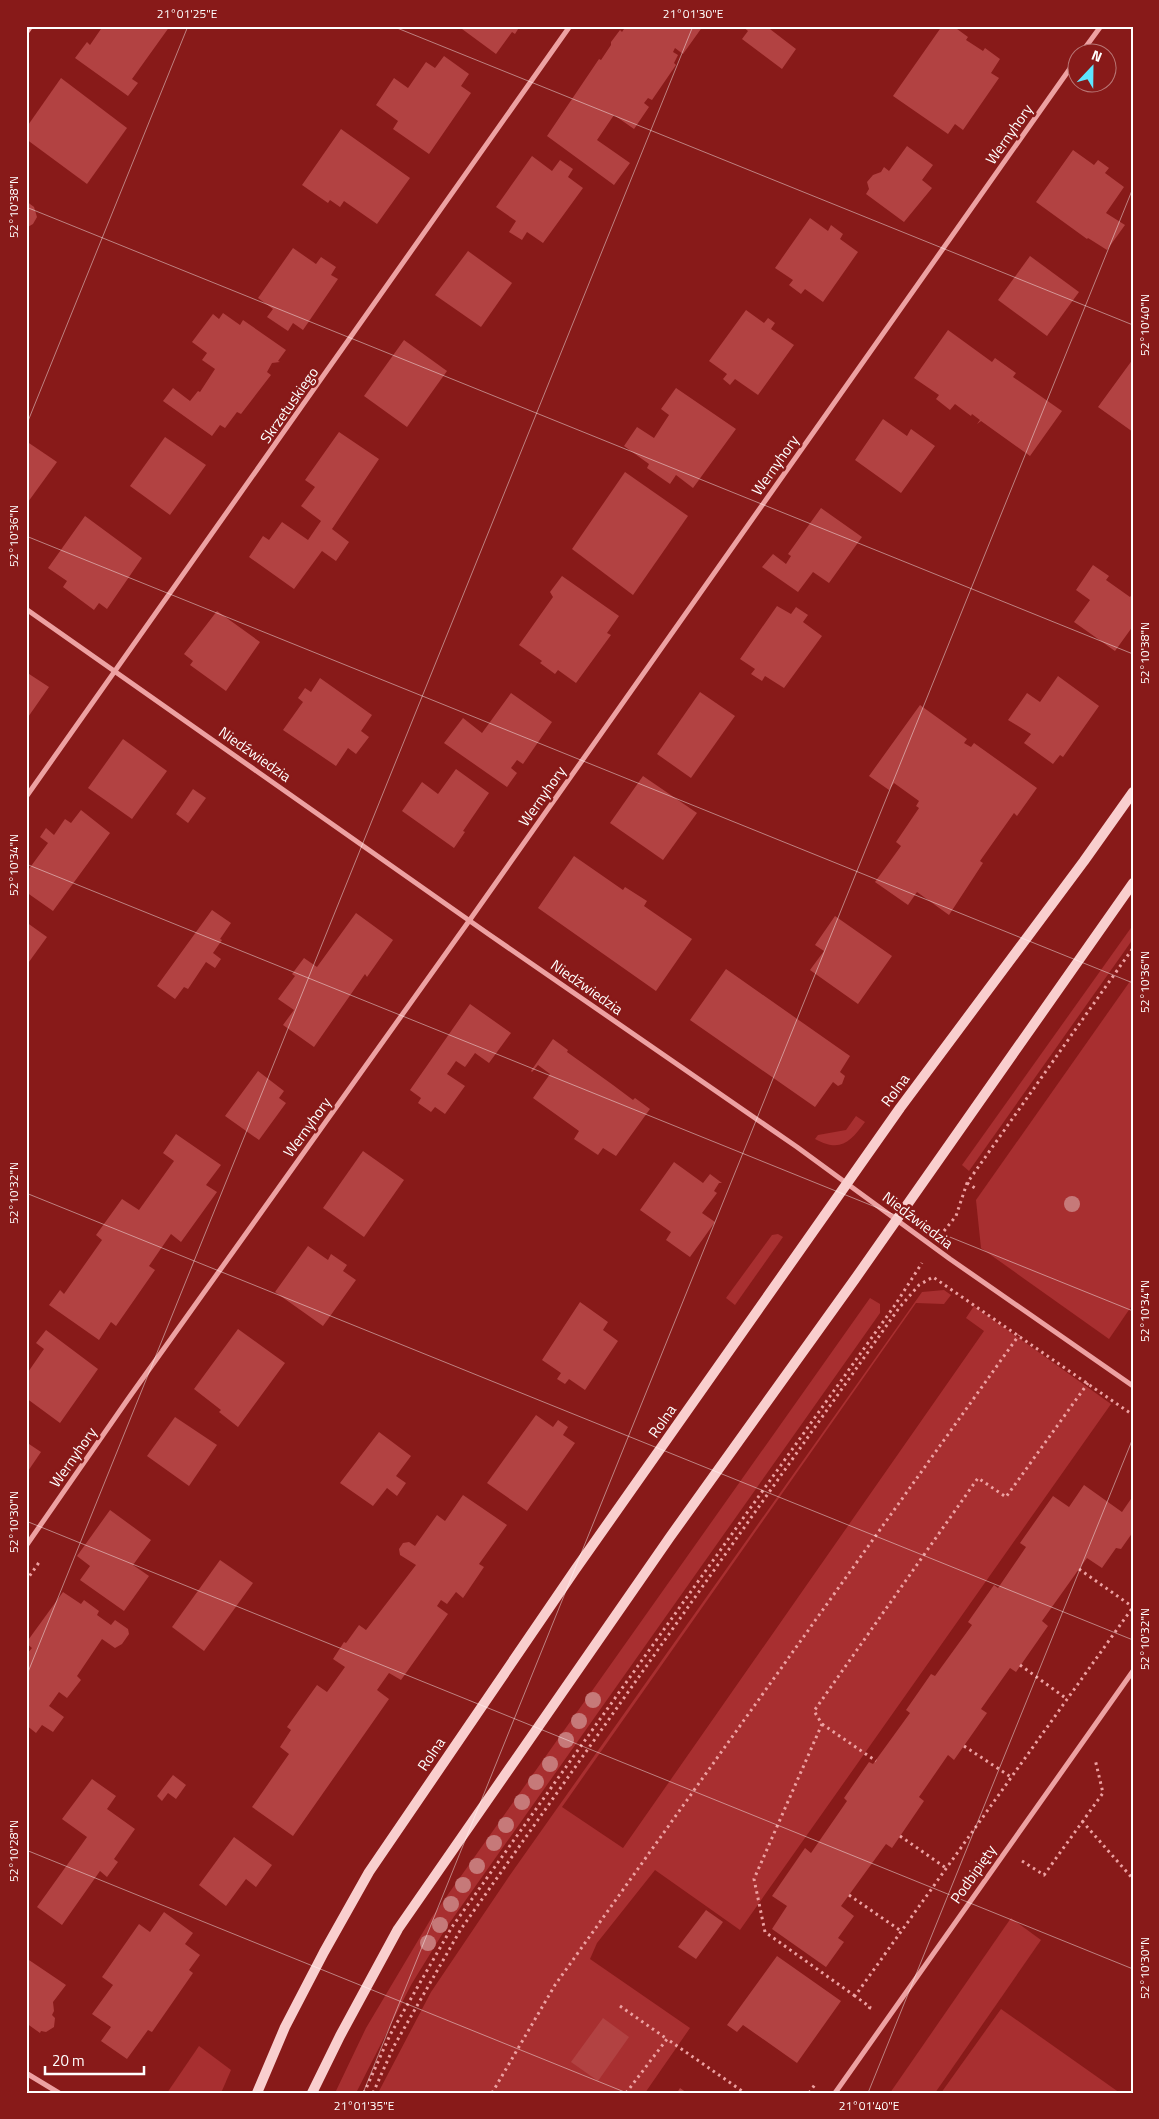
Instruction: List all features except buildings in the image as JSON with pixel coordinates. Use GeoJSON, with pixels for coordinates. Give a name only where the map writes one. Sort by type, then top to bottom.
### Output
{"type":"FeatureCollection","features":[{"type":"Feature","properties":{"kind":"street"},"geometry":{"type":"LineString","coordinates":[[26,33],[31,26]]}},
{"type":"Feature","properties":{"kind":"street","name":"Skrzetuskiego"},"geometry":{"type":"LineString","coordinates":[[26,797],[570,26]]}},
{"type":"Feature","properties":{"kind":"street"},"geometry":{"type":"LineString","coordinates":[[1089,42],[1100,26]]}},
{"type":"Feature","properties":{"kind":"street","name":"Wernyhory"},"geometry":{"type":"LineString","coordinates":[[26,1546],[128,1399],[469,921],[1066,74]]}},
{"type":"Feature","properties":{"kind":"street","name":"Niedźwiedzia"},"geometry":{"type":"LineString","coordinates":[[26,609],[469,921],[848,1182],[897,1220],[1133,1386]]}},
{"type":"Feature","properties":{"kind":"street","name":"Rolna"},"geometry":{"type":"LineString","coordinates":[[257,2093],[285,2027],[369,1872],[575,1570],[900,1108],[1133,792]]}},
{"type":"Feature","properties":{"kind":"street"},"geometry":{"type":"LineString","coordinates":[[312,2093],[340,2036],[398,1929],[664,1546],[897,1220],[1133,882]]}},
{"type":"Feature","properties":{"kind":"street","name":"Podbipięty"},"geometry":{"type":"LineString","coordinates":[[835,2093],[1133,1671]]}},
{"type":"Feature","properties":{"kind":"street"},"geometry":{"type":"LineString","coordinates":[[26,2073],[59,2093]]}},
{"type":"Feature","properties":{"kind":"path"},"geometry":{"type":"LineString","coordinates":[[942,1234],[956,1216],[967,1183],[1133,948]]}},
{"type":"Feature","properties":{"kind":"path"},"geometry":{"type":"LineString","coordinates":[[967,1183],[974,1188]]}},
{"type":"Feature","properties":{"kind":"path"},"geometry":{"type":"LineString","coordinates":[[364,2093],[390,2035],[452,1927],[895,1305],[924,1261]]}},
{"type":"Feature","properties":{"kind":"path"},"geometry":{"type":"LineString","coordinates":[[373,2093],[394,2046],[461,1929],[899,1308],[919,1285],[933,1277],[1020,1335],[1133,1415]]}},
{"type":"Feature","properties":{"kind":"path"},"geometry":{"type":"LineString","coordinates":[[895,1305],[899,1308]]}},
{"type":"Feature","properties":{"kind":"path"},"geometry":{"type":"LineString","coordinates":[[492,2093],[555,1986],[1020,1335]]}},
{"type":"Feature","properties":{"kind":"path"},"geometry":{"type":"LineString","coordinates":[[876,1761],[822,1724],[814,1711],[978,1478],[1006,1497],[1088,1383]]}},
{"type":"Feature","properties":{"kind":"path"},"geometry":{"type":"LineString","coordinates":[[855,1996],[1133,1607],[1079,1569]]}},
{"type":"Feature","properties":{"kind":"path"},"geometry":{"type":"LineString","coordinates":[[1020,1665],[1067,1699]]}},
{"type":"Feature","properties":{"kind":"path"},"geometry":{"type":"LineString","coordinates":[[822,1724],[754,1879],[765,1932],[870,2007]]}},
{"type":"Feature","properties":{"kind":"path"},"geometry":{"type":"LineString","coordinates":[[964,1746],[1011,1777]]}},
{"type":"Feature","properties":{"kind":"path"},"geometry":{"type":"LineString","coordinates":[[1018,1867],[1022,1861],[1044,1875],[1103,1792],[1095,1759],[1100,1752]]}},
{"type":"Feature","properties":{"kind":"path"},"geometry":{"type":"LineString","coordinates":[[1082,1821],[1133,1879]]}},
{"type":"Feature","properties":{"kind":"path"},"geometry":{"type":"LineString","coordinates":[[900,1836],[946,1868]]}},
{"type":"Feature","properties":{"kind":"path"},"geometry":{"type":"LineString","coordinates":[[849,1895],[902,1931]]}},
{"type":"Feature","properties":{"kind":"path"},"geometry":{"type":"LineString","coordinates":[[620,2006],[745,2093]]}},
{"type":"Feature","properties":{"kind":"path"},"geometry":{"type":"LineString","coordinates":[[626,2093],[667,2039]]}},
{"type":"Feature","properties":{"kind":"shaded area"},"geometry":{"type":"Polygon","coordinates":[[[1133,925],[1133,939],[969,1171],[962,1165],[1133,925]]]}},
{"type":"Feature","properties":{"kind":"shaded area"},"geometry":{"type":"Polygon","coordinates":[[[1133,977],[1133,1304],[1109,1339],[981,1248],[976,1200],[1133,977]]]}},
{"type":"Feature","properties":{"kind":"shaded area"},"geometry":{"type":"Polygon","coordinates":[[[856,1116],[865,1122],[855,1135],[844,1143],[832,1145],[815,1139],[818,1135],[846,1130],[856,1116]]]}},
{"type":"Feature","properties":{"kind":"shaded area"},"geometry":{"type":"Polygon","coordinates":[[[778,1234],[783,1237],[735,1305],[726,1298],[772,1235],[778,1234]]]}},
{"type":"Feature","properties":{"kind":"shaded area"},"geometry":{"type":"Polygon","coordinates":[[[944,1290],[951,1295],[944,1304],[916,1303],[562,1807],[623,1848],[984,1331],[966,1318],[974,1306],[1111,1404],[740,1930],[655,1870],[597,1943],[590,1959],[690,2028],[645,2093],[378,2093],[431,1992],[510,1875],[922,1292],[944,1290]]]}},
{"type":"Feature","properties":{"kind":"shaded area"},"geometry":{"type":"Polygon","coordinates":[[[870,1298],[880,1304],[880,1313],[446,1928],[411,1985],[356,2093],[335,2093],[366,2028],[432,1917],[870,1298]]]}},
{"type":"Feature","properties":{"kind":"shaded area"},"geometry":{"type":"Polygon","coordinates":[[[1011,1918],[1041,1940],[935,2093],[890,2093],[1011,1918]]]}},
{"type":"Feature","properties":{"kind":"shaded area"},"geometry":{"type":"Polygon","coordinates":[[[1001,2009],[1120,2093],[941,2093],[1001,2009]]]}},
{"type":"Feature","properties":{"kind":"shaded area"},"geometry":{"type":"Polygon","coordinates":[[[199,2046],[231,2070],[221,2093],[167,2093],[199,2046]]]}}]}
